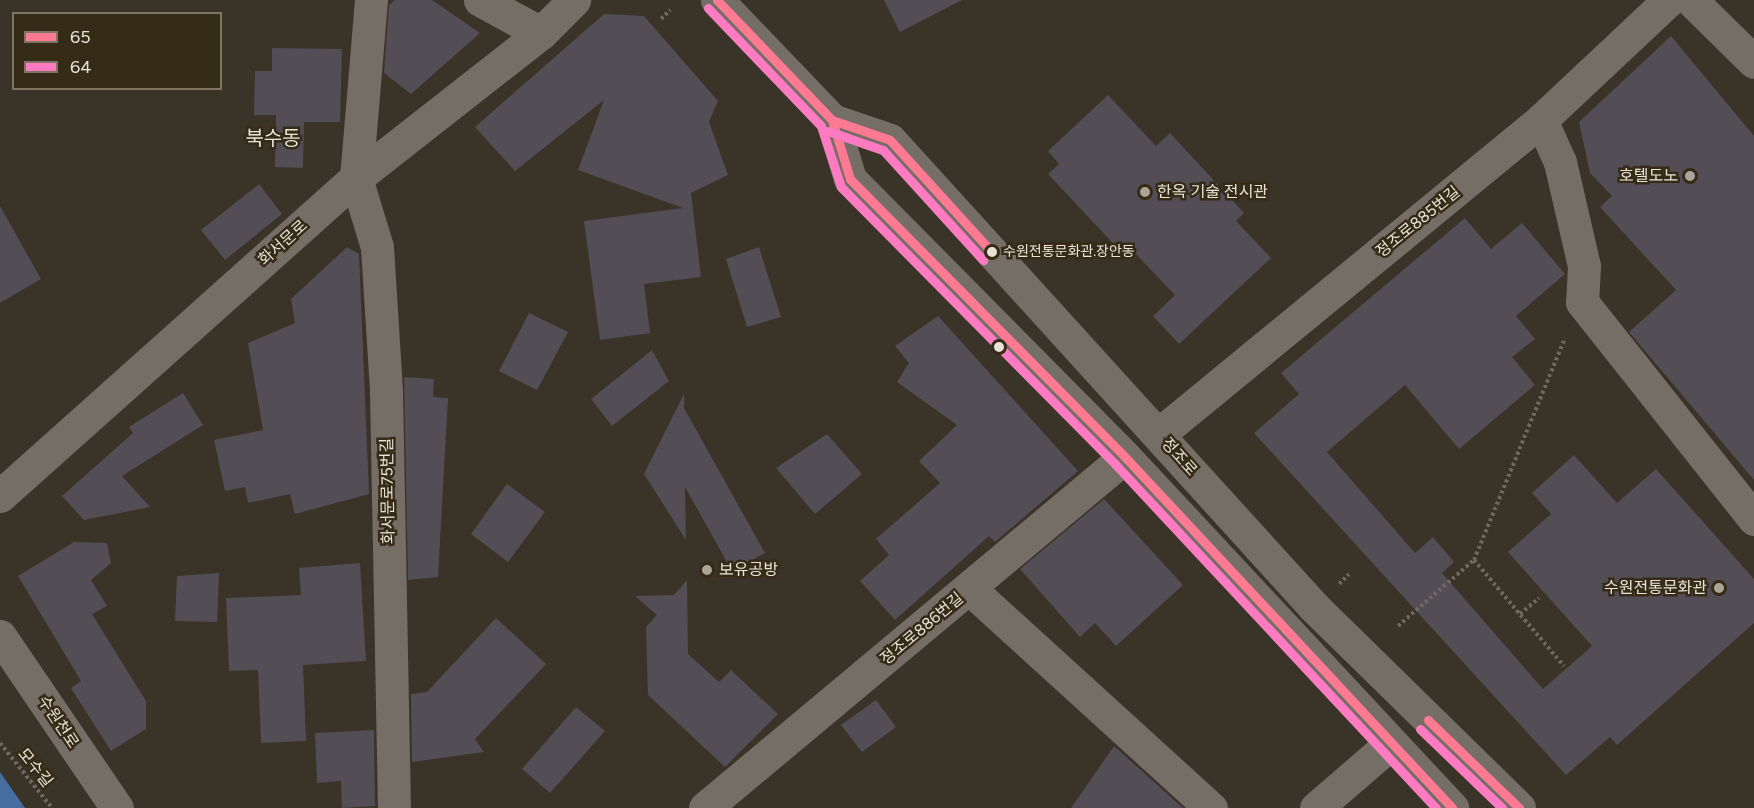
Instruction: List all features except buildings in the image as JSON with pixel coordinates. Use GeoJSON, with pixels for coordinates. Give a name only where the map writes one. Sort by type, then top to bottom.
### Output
{"type":"FeatureCollection","features":[{"type":"Feature","properties":{"kind":"street"},"geometry":{"type":"LineString","coordinates":[[356,178],[371,0]]}},
{"type":"Feature","properties":{"kind":"street"},"geometry":{"type":"LineString","coordinates":[[480,0],[541,33]]}},
{"type":"Feature","properties":{"kind":"street","name":"화서문로"},"geometry":{"type":"LineString","coordinates":[[0,496],[356,178],[541,33],[574,0]]}},
{"type":"Feature","properties":{"kind":"street","name":"정조로"},"geometry":{"type":"LineString","coordinates":[[717,0],[832,120],[850,179],[1125,457],[1389,745],[1452,808]]}},
{"type":"Feature","properties":{"kind":"street","name":"정조로885번길"},"geometry":{"type":"LineString","coordinates":[[1159,434],[1541,120],[1669,0]]}},
{"type":"Feature","properties":{"kind":"street"},"geometry":{"type":"LineString","coordinates":[[1691,0],[1754,62]]}},
{"type":"Feature","properties":{"kind":"street","name":"정조로"},"geometry":{"type":"LineString","coordinates":[[832,120],[890,140],[1314,607],[1519,808]]}},
{"type":"Feature","properties":{"kind":"street"},"geometry":{"type":"LineString","coordinates":[[1541,120],[1560,162],[1584,266],[1582,302],[1754,519]]}},
{"type":"Feature","properties":{"kind":"street","name":"화서문로75번길"},"geometry":{"type":"LineString","coordinates":[[356,178],[377,246],[386,392],[394,808]]}},
{"type":"Feature","properties":{"kind":"street","name":"정조로886번길"},"geometry":{"type":"LineString","coordinates":[[717,805],[1125,457]]}},
{"type":"Feature","properties":{"kind":"street"},"geometry":{"type":"LineString","coordinates":[[970,589],[1211,808]]}},
{"type":"Feature","properties":{"kind":"street","name":"수원천로"},"geometry":{"type":"LineString","coordinates":[[0,636],[117,808]]}},
{"type":"Feature","properties":{"kind":"street"},"geometry":{"type":"LineString","coordinates":[[1316,808],[1389,745]]}},
{"type":"Feature","properties":{"kind":"path"},"geometry":{"type":"LineString","coordinates":[[661,19],[670,10]]}},
{"type":"Feature","properties":{"kind":"path"},"geometry":{"type":"LineString","coordinates":[[1398,626],[1474,560],[1582,302]]}},
{"type":"Feature","properties":{"kind":"path"},"geometry":{"type":"LineString","coordinates":[[1474,560],[1564,666]]}},
{"type":"Feature","properties":{"kind":"path"},"geometry":{"type":"LineString","coordinates":[[1335,588],[1349,574]]}},
{"type":"Feature","properties":{"kind":"path"},"geometry":{"type":"LineString","coordinates":[[1520,614],[1539,598]]}},
{"type":"Feature","properties":{"kind":"path","name":"모수길"},"geometry":{"type":"LineString","coordinates":[[0,743],[52,808]]}},
{"type":"Feature","properties":{"kind":"water"},"geometry":{"type":"Polygon","coordinates":[[[0,772],[25,808],[0,808],[0,772]]]}},
{"type":"Feature","properties":{"kind":"transit line","name":"65"},"geometry":{"type":"LineString","coordinates":[[717,0],[832,120],[850,179],[1125,457],[1452,808]]}},
{"type":"Feature","properties":{"kind":"transit line","name":"64"},"geometry":{"type":"LineString","coordinates":[[708,8],[821,126],[841,187],[1116,465],[1436,808]]}},
{"type":"Feature","properties":{"kind":"transit line","name":"65"},"geometry":{"type":"LineString","coordinates":[[832,120],[890,140],[992,252]]}},
{"type":"Feature","properties":{"kind":"transit line","name":"64"},"geometry":{"type":"LineString","coordinates":[[828,131],[883,150],[983,260]]}},
{"type":"Feature","properties":{"kind":"transit line","name":"65"},"geometry":{"type":"LineString","coordinates":[[1428,720],[1519,808]]}},
{"type":"Feature","properties":{"kind":"transit line","name":"64"},"geometry":{"type":"LineString","coordinates":[[1420,729],[1502,808]]}},
{"type":"Feature","properties":{"kind":"place","name":"호텔도노"},"geometry":{"type":"Point","coordinates":[1690,176]}},
{"type":"Feature","properties":{"kind":"place","name":"한옥 기술 전시관"},"geometry":{"type":"Point","coordinates":[1145,192]}},
{"type":"Feature","properties":{"kind":"place","name":"수원전통문화관.장안동"},"geometry":{"type":"Point","coordinates":[992,252]}},
{"type":"Feature","properties":{"kind":"place","name":"보유공방"},"geometry":{"type":"Point","coordinates":[707,570]}},
{"type":"Feature","properties":{"kind":"place","name":"수원전통문화관"},"geometry":{"type":"Point","coordinates":[1719,588]}},
{"type":"Feature","properties":{"kind":"district","name":"북수동"},"geometry":{"type":"Point","coordinates":[273,138]}}]}
